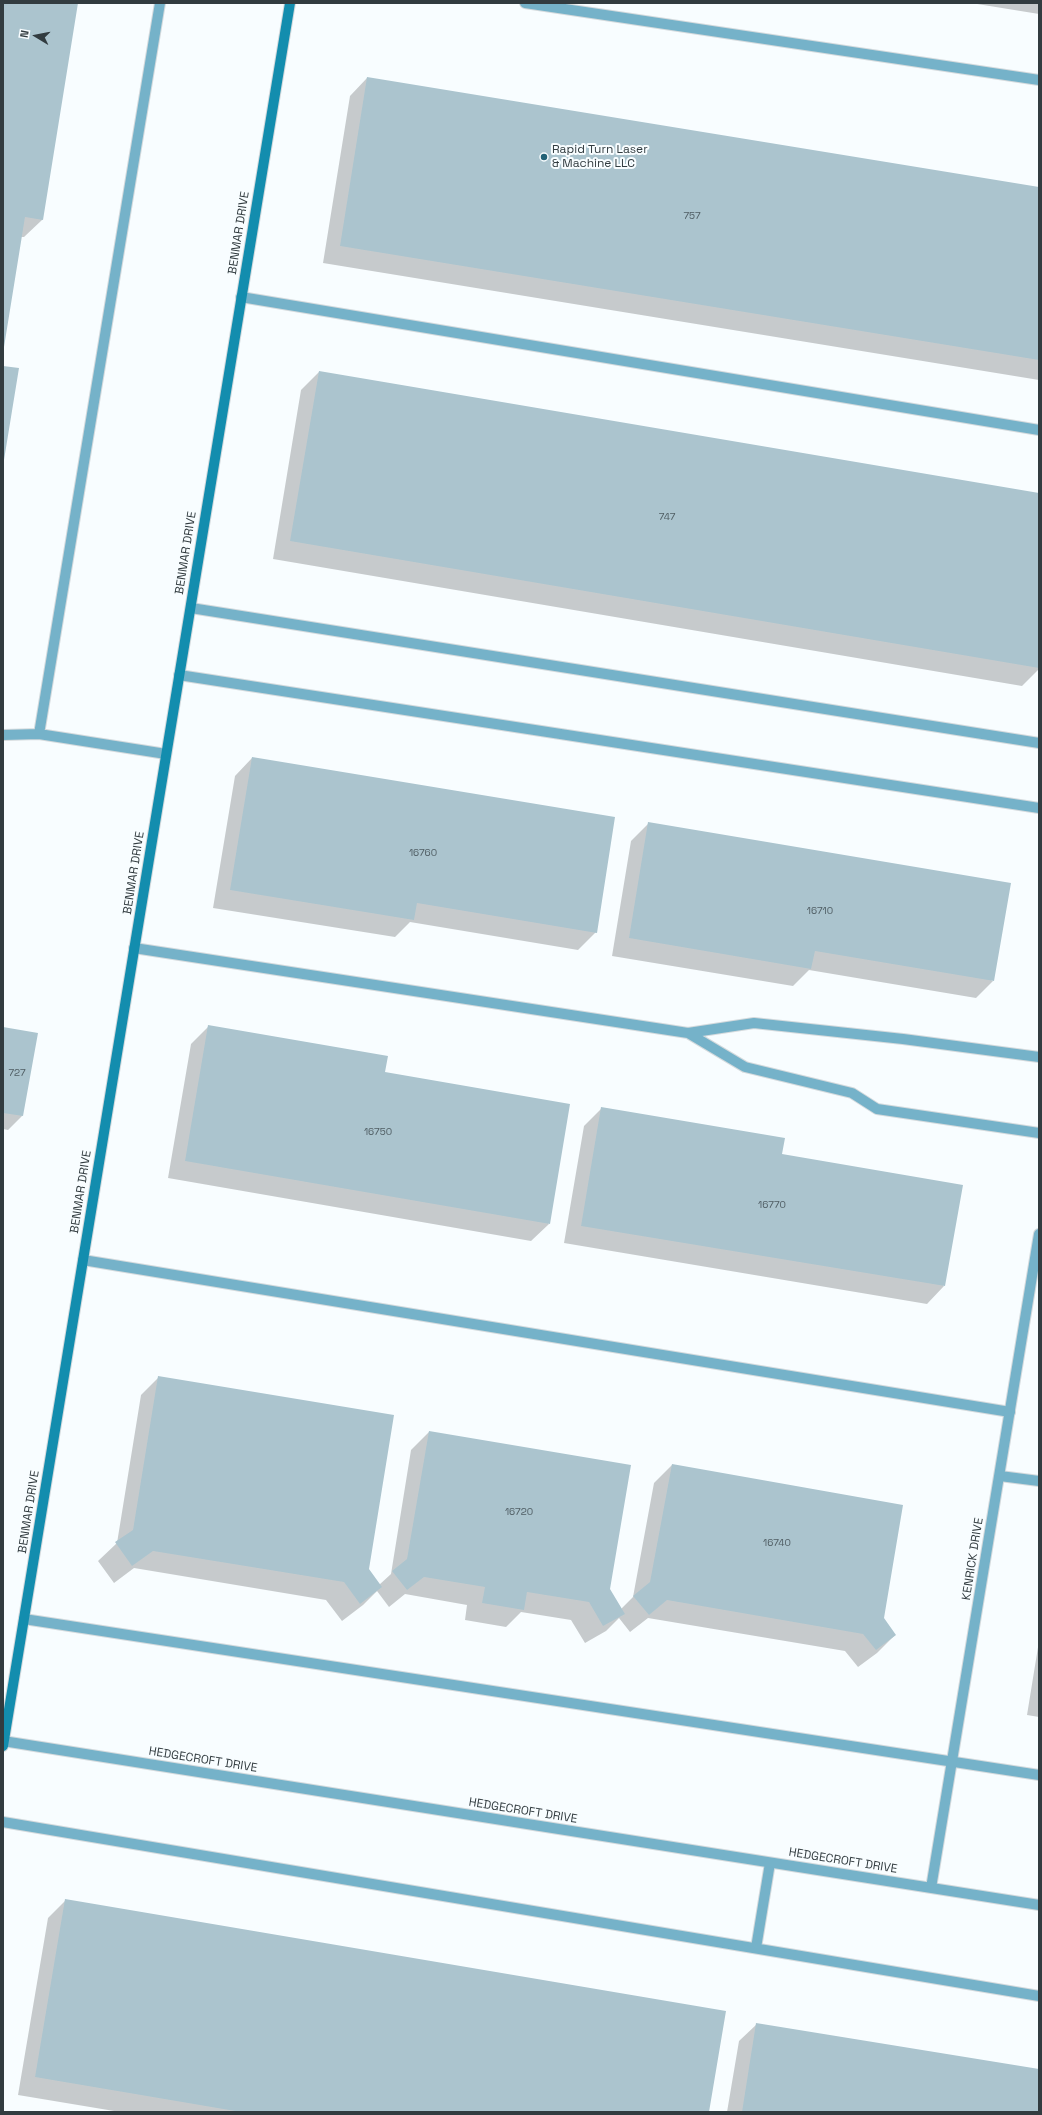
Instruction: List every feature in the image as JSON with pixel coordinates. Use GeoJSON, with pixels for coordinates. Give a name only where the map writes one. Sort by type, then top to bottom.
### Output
{"type":"FeatureCollection","features":[{"type":"Feature","properties":{"kind":"street"},"geometry":{"type":"LineString","coordinates":[[39,734],[160,3]]}},
{"type":"Feature","properties":{"kind":"street","name":"BENMAR DRIVE"},"geometry":{"type":"LineString","coordinates":[[3,1743],[290,3]]}},
{"type":"Feature","properties":{"kind":"street"},"geometry":{"type":"LineString","coordinates":[[525,3],[1039,80]]}},
{"type":"Feature","properties":{"kind":"street"},"geometry":{"type":"LineString","coordinates":[[241,298],[1039,430]]}},
{"type":"Feature","properties":{"kind":"street"},"geometry":{"type":"LineString","coordinates":[[191,608],[1039,743]]}},
{"type":"Feature","properties":{"kind":"street"},"geometry":{"type":"LineString","coordinates":[[180,675],[1039,808]]}},
{"type":"Feature","properties":{"kind":"street"},"geometry":{"type":"LineString","coordinates":[[3,735],[39,734],[166,754]]}},
{"type":"Feature","properties":{"kind":"street"},"geometry":{"type":"LineString","coordinates":[[134,948],[688,1034],[754,1023],[903,1039],[1039,1057]]}},
{"type":"Feature","properties":{"kind":"street"},"geometry":{"type":"LineString","coordinates":[[688,1034],[745,1067],[852,1093],[877,1109],[1039,1133]]}},
{"type":"Feature","properties":{"kind":"street","name":"KENRICK DRIVE"},"geometry":{"type":"LineString","coordinates":[[931,1888],[1039,1234]]}},
{"type":"Feature","properties":{"kind":"street"},"geometry":{"type":"LineString","coordinates":[[83,1260],[1010,1412]]}},
{"type":"Feature","properties":{"kind":"street"},"geometry":{"type":"LineString","coordinates":[[1000,1476],[1039,1481]]}},
{"type":"Feature","properties":{"kind":"street"},"geometry":{"type":"LineString","coordinates":[[24,1619],[1039,1775]]}},
{"type":"Feature","properties":{"kind":"street","name":"HEDGECROFT DRIVE"},"geometry":{"type":"LineString","coordinates":[[3,1743],[1039,1905]]}},
{"type":"Feature","properties":{"kind":"street"},"geometry":{"type":"LineString","coordinates":[[3,1822],[1039,1996]]}},
{"type":"Feature","properties":{"kind":"street"},"geometry":{"type":"LineString","coordinates":[[756,1948],[770,1863]]}},
{"type":"Feature","properties":{"kind":"building"},"geometry":{"type":"Polygon","coordinates":[[[3,3],[78,3],[43,220],[25,217],[4,347],[3,3]]]}},
{"type":"Feature","properties":{"kind":"building"},"geometry":{"type":"Polygon","coordinates":[[[367,77],[1039,187],[1039,360],[340,246],[367,77]]]}},
{"type":"Feature","properties":{"kind":"building"},"geometry":{"type":"Polygon","coordinates":[[[3,366],[19,368],[4,460],[3,460],[3,366]]]}},
{"type":"Feature","properties":{"kind":"building"},"geometry":{"type":"Polygon","coordinates":[[[319,371],[1039,493],[1039,668],[290,541],[319,371]]]}},
{"type":"Feature","properties":{"kind":"building"},"geometry":{"type":"Polygon","coordinates":[[[252,757],[615,817],[597,933],[417,903],[414,920],[230,890],[252,757]]]}},
{"type":"Feature","properties":{"kind":"building"},"geometry":{"type":"Polygon","coordinates":[[[648,822],[1011,883],[994,981],[815,951],[811,969],[629,938],[648,822]]]}},
{"type":"Feature","properties":{"kind":"building"},"geometry":{"type":"Polygon","coordinates":[[[208,1025],[388,1056],[385,1072],[570,1104],[550,1224],[185,1161],[208,1025]]]}},
{"type":"Feature","properties":{"kind":"building"},"geometry":{"type":"Polygon","coordinates":[[[3,1027],[38,1033],[23,1116],[3,1113],[3,1027]]]}},
{"type":"Feature","properties":{"kind":"building"},"geometry":{"type":"Polygon","coordinates":[[[601,1107],[785,1138],[782,1154],[963,1185],[945,1286],[581,1226],[601,1107]]]}},
{"type":"Feature","properties":{"kind":"building"},"geometry":{"type":"Polygon","coordinates":[[[158,1376],[394,1415],[369,1569],[382,1587],[360,1604],[344,1582],[153,1551],[132,1566],[115,1542],[133,1530],[158,1376]]]}},
{"type":"Feature","properties":{"kind":"building"},"geometry":{"type":"Polygon","coordinates":[[[429,1431],[631,1465],[610,1589],[625,1614],[603,1626],[589,1602],[527,1592],[524,1610],[482,1603],[485,1587],[424,1577],[407,1590],[392,1571],[407,1559],[429,1431]]]}},
{"type":"Feature","properties":{"kind":"building"},"geometry":{"type":"Polygon","coordinates":[[[672,1464],[903,1505],[884,1618],[896,1635],[876,1650],[863,1634],[667,1600],[649,1615],[633,1596],[650,1582],[672,1464]]]}},
{"type":"Feature","properties":{"kind":"building"},"geometry":{"type":"Polygon","coordinates":[[[65,1899],[726,2011],[709,2112],[241,2112],[35,2077],[65,1899]]]}},
{"type":"Feature","properties":{"kind":"building"},"geometry":{"type":"Polygon","coordinates":[[[756,2023],[1039,2069],[1039,2112],[742,2112],[756,2023]]]}},
{"type":"Feature","properties":{"kind":"place","name":"Rapid Turn Laser & Machine LLC"},"geometry":{"type":"Point","coordinates":[544,157]}}]}
